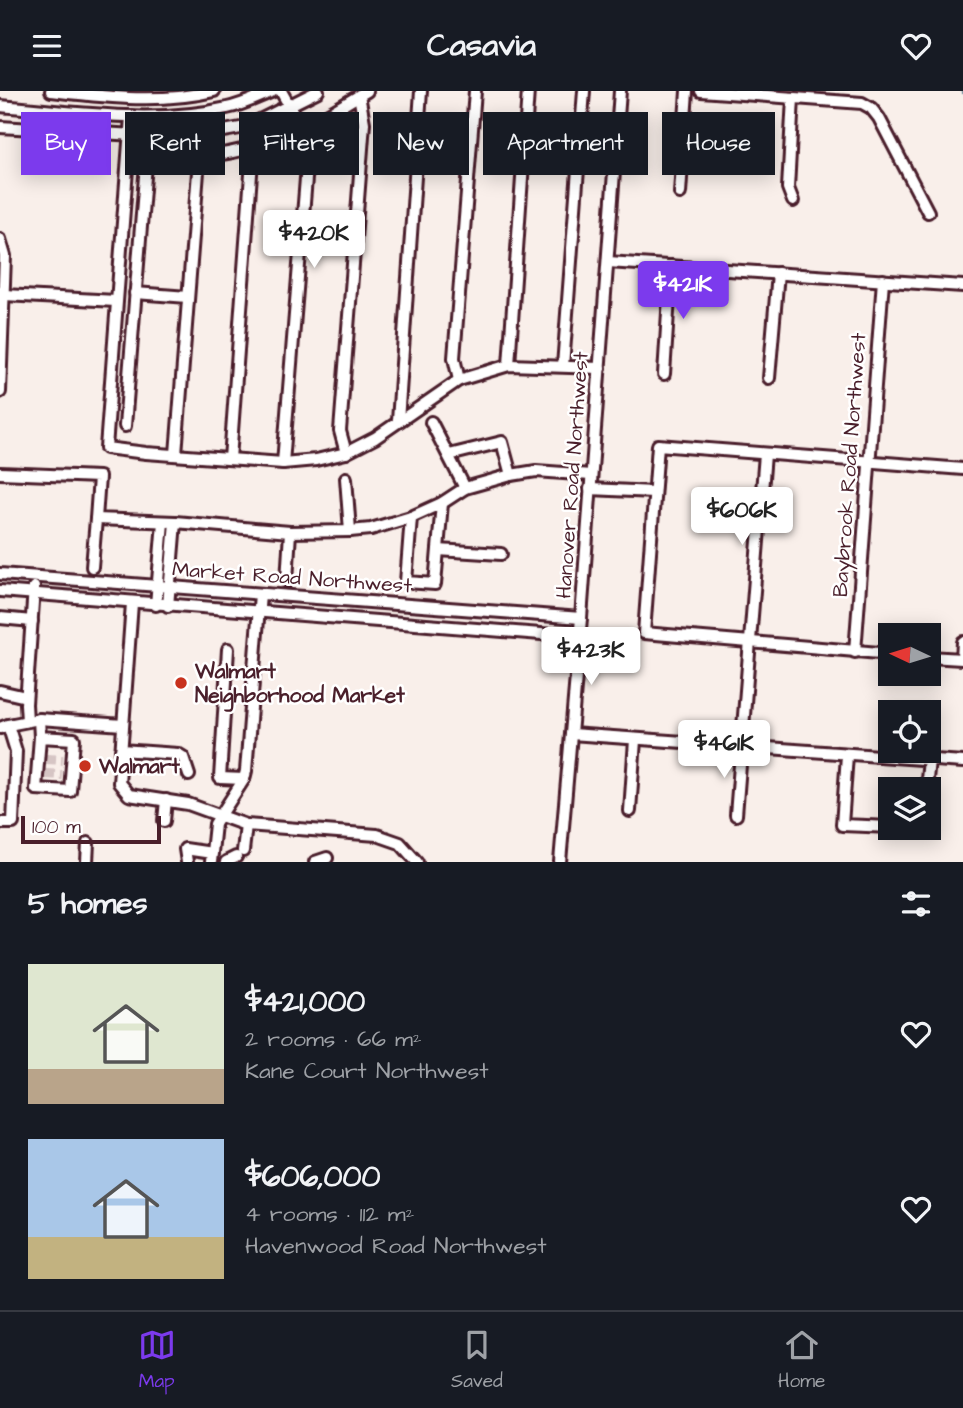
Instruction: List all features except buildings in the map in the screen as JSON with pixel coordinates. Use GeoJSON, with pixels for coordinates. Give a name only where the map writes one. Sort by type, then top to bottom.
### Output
{"type":"FeatureCollection","features":[{"type":"Feature","properties":{"kind":"street"},"geometry":{"type":"LineString","coordinates":[[51,91],[186,95],[214,91]]}},
{"type":"Feature","properties":{"kind":"street"},"geometry":{"type":"LineString","coordinates":[[204,112],[229,108],[273,91]]}},
{"type":"Feature","properties":{"kind":"street"},"geometry":{"type":"LineString","coordinates":[[281,91],[293,112]]}},
{"type":"Feature","properties":{"kind":"street"},"geometry":{"type":"LineString","coordinates":[[225,131],[246,127],[318,91]]}},
{"type":"Feature","properties":{"kind":"street"},"geometry":{"type":"LineString","coordinates":[[398,421],[421,91]]}},
{"type":"Feature","properties":{"kind":"street"},"geometry":{"type":"LineString","coordinates":[[459,380],[454,358],[475,91]]}},
{"type":"Feature","properties":{"kind":"street"},"geometry":{"type":"LineString","coordinates":[[509,365],[528,91]]}},
{"type":"Feature","properties":{"kind":"street"},"geometry":{"type":"LineString","coordinates":[[563,366],[584,91]]}},
{"type":"Feature","properties":{"kind":"street","name":"Hanover Road Northwest"},"geometry":{"type":"LineString","coordinates":[[560,862],[620,91]]}},
{"type":"Feature","properties":{"kind":"street"},"geometry":{"type":"LineString","coordinates":[[680,193],[687,91]]}},
{"type":"Feature","properties":{"kind":"street"},"geometry":{"type":"LineString","coordinates":[[701,91],[862,103],[871,108],[878,118],[928,212]]}},
{"type":"Feature","properties":{"kind":"street"},"geometry":{"type":"LineString","coordinates":[[330,112],[363,93],[364,123],[340,431],[346,453]]}},
{"type":"Feature","properties":{"kind":"street"},"geometry":{"type":"LineString","coordinates":[[793,98],[788,188],[793,201]]}},
{"type":"Feature","properties":{"kind":"street"},"geometry":{"type":"LineString","coordinates":[[0,106],[125,116]]}},
{"type":"Feature","properties":{"kind":"street"},"geometry":{"type":"LineString","coordinates":[[0,127],[125,135]]}},
{"type":"Feature","properties":{"kind":"street"},"geometry":{"type":"LineString","coordinates":[[128,175],[106,448],[283,463],[316,460],[346,453],[375,437],[459,380],[509,365],[600,367]]}},
{"type":"Feature","properties":{"kind":"street"},"geometry":{"type":"LineString","coordinates":[[125,426],[145,175]]}},
{"type":"Feature","properties":{"kind":"street"},"geometry":{"type":"LineString","coordinates":[[176,454],[198,175]]}},
{"type":"Feature","properties":{"kind":"street"},"geometry":{"type":"LineString","coordinates":[[230,459],[251,175]]}},
{"type":"Feature","properties":{"kind":"street"},"geometry":{"type":"LineString","coordinates":[[283,463],[306,175]]}},
{"type":"Feature","properties":{"kind":"street"},"geometry":{"type":"LineString","coordinates":[[0,239],[5,256],[0,392]]}},
{"type":"Feature","properties":{"kind":"street"},"geometry":{"type":"LineString","coordinates":[[608,262],[963,286]]}},
{"type":"Feature","properties":{"kind":"street"},"geometry":{"type":"LineString","coordinates":[[664,374],[671,266]]}},
{"type":"Feature","properties":{"kind":"street"},"geometry":{"type":"LineString","coordinates":[[769,378],[778,273]]}},
{"type":"Feature","properties":{"kind":"street","name":"Baybrook Road Northwest"},"geometry":{"type":"LineString","coordinates":[[855,652],[883,280]]}},
{"type":"Feature","properties":{"kind":"street"},"geometry":{"type":"LineString","coordinates":[[135,293],[188,297]]}},
{"type":"Feature","properties":{"kind":"street"},"geometry":{"type":"LineString","coordinates":[[4,295],[117,302]]}},
{"type":"Feature","properties":{"kind":"street"},"geometry":{"type":"LineString","coordinates":[[431,422],[465,488]]}},
{"type":"Feature","properties":{"kind":"street"},"geometry":{"type":"LineString","coordinates":[[449,455],[502,442],[511,475]]}},
{"type":"Feature","properties":{"kind":"street"},"geometry":{"type":"LineString","coordinates":[[878,653],[644,633],[658,445],[963,469]]}},
{"type":"Feature","properties":{"kind":"street"},"geometry":{"type":"LineString","coordinates":[[736,815],[765,454]]}},
{"type":"Feature","properties":{"kind":"street"},"geometry":{"type":"LineString","coordinates":[[96,519],[290,532],[350,531],[371,529],[411,517],[442,503],[465,488],[511,475],[536,471],[591,475]]}},
{"type":"Feature","properties":{"kind":"street"},"geometry":{"type":"LineString","coordinates":[[0,473],[99,477],[92,567]]}},
{"type":"Feature","properties":{"kind":"street"},"geometry":{"type":"LineString","coordinates":[[346,478],[350,531]]}},
{"type":"Feature","properties":{"kind":"street"},"geometry":{"type":"LineString","coordinates":[[590,489],[654,492]]}},
{"type":"Feature","properties":{"kind":"street"},"geometry":{"type":"LineString","coordinates":[[411,517],[406,582],[435,584],[442,503]]}},
{"type":"Feature","properties":{"kind":"street"},"geometry":{"type":"LineString","coordinates":[[162,606],[169,522]]}},
{"type":"Feature","properties":{"kind":"street"},"geometry":{"type":"LineString","coordinates":[[287,582],[290,532]]}},
{"type":"Feature","properties":{"kind":"street"},"geometry":{"type":"LineString","coordinates":[[438,549],[501,554]]}},
{"type":"Feature","properties":{"kind":"street","name":"Market Road Northwest"},"geometry":{"type":"LineString","coordinates":[[0,575],[581,618]]}},
{"type":"Feature","properties":{"kind":"street"},"geometry":{"type":"LineString","coordinates":[[35,577],[26,697],[40,737],[41,774],[36,789],[70,790],[66,775],[74,739],[40,737]]}},
{"type":"Feature","properties":{"kind":"street","name":"Market Road Northwest"},"geometry":{"type":"LineString","coordinates":[[0,591],[162,606],[579,637]]}},
{"type":"Feature","properties":{"kind":"street"},"geometry":{"type":"LineString","coordinates":[[187,862],[185,849],[211,858],[215,824],[244,779],[260,594]]}},
{"type":"Feature","properties":{"kind":"street"},"geometry":{"type":"LineString","coordinates":[[132,603],[119,783],[122,789],[129,795],[188,804],[246,825],[377,835],[400,843],[417,862]]}},
{"type":"Feature","properties":{"kind":"street"},"geometry":{"type":"LineString","coordinates":[[0,618],[32,621]]}},
{"type":"Feature","properties":{"kind":"street"},"geometry":{"type":"LineString","coordinates":[[942,658],[962,659],[963,642]]}},
{"type":"Feature","properties":{"kind":"street"},"geometry":{"type":"LineString","coordinates":[[228,649],[220,778],[244,779]]}},
{"type":"Feature","properties":{"kind":"street"},"geometry":{"type":"LineString","coordinates":[[0,691],[26,697]]}},
{"type":"Feature","properties":{"kind":"street"},"geometry":{"type":"LineString","coordinates":[[0,823],[13,823],[16,751],[4,726],[33,720],[123,725]]}},
{"type":"Feature","properties":{"kind":"street"},"geometry":{"type":"LineString","coordinates":[[571,734],[878,757]]}},
{"type":"Feature","properties":{"kind":"street"},"geometry":{"type":"LineString","coordinates":[[630,811],[635,740]]}},
{"type":"Feature","properties":{"kind":"street"},"geometry":{"type":"LineString","coordinates":[[121,750],[178,754],[183,757],[189,775]]}},
{"type":"Feature","properties":{"kind":"street"},"geometry":{"type":"LineString","coordinates":[[847,755],[842,825],[878,827]]}},
{"type":"Feature","properties":{"kind":"street"},"geometry":{"type":"LineString","coordinates":[[941,761],[963,762]]}},
{"type":"Feature","properties":{"kind":"street"},"geometry":{"type":"LineString","coordinates":[[164,821],[166,800]]}},
{"type":"Feature","properties":{"kind":"street"},"geometry":{"type":"LineString","coordinates":[[235,857],[246,825]]}},
{"type":"Feature","properties":{"kind":"street"},"geometry":{"type":"LineString","coordinates":[[393,841],[396,849],[409,862]]}},
{"type":"Feature","properties":{"kind":"street"},"geometry":{"type":"LineString","coordinates":[[87,862],[89,843]]}},
{"type":"Feature","properties":{"kind":"street"},"geometry":{"type":"LineString","coordinates":[[315,862],[327,858]]}},
{"type":"Feature","properties":{"kind":"tunnel"},"geometry":{"type":"LineString","coordinates":[[46,759],[63,760]]}},
{"type":"Feature","properties":{"kind":"tunnel"},"geometry":{"type":"LineString","coordinates":[[45,774],[62,775]]}},
{"type":"Feature","properties":{"kind":"place","name":"Walmart Neighborhood Market"},"geometry":{"type":"Point","coordinates":[181,683]}},
{"type":"Feature","properties":{"kind":"place","name":"Walmart"},"geometry":{"type":"Point","coordinates":[85,766]}}]}
